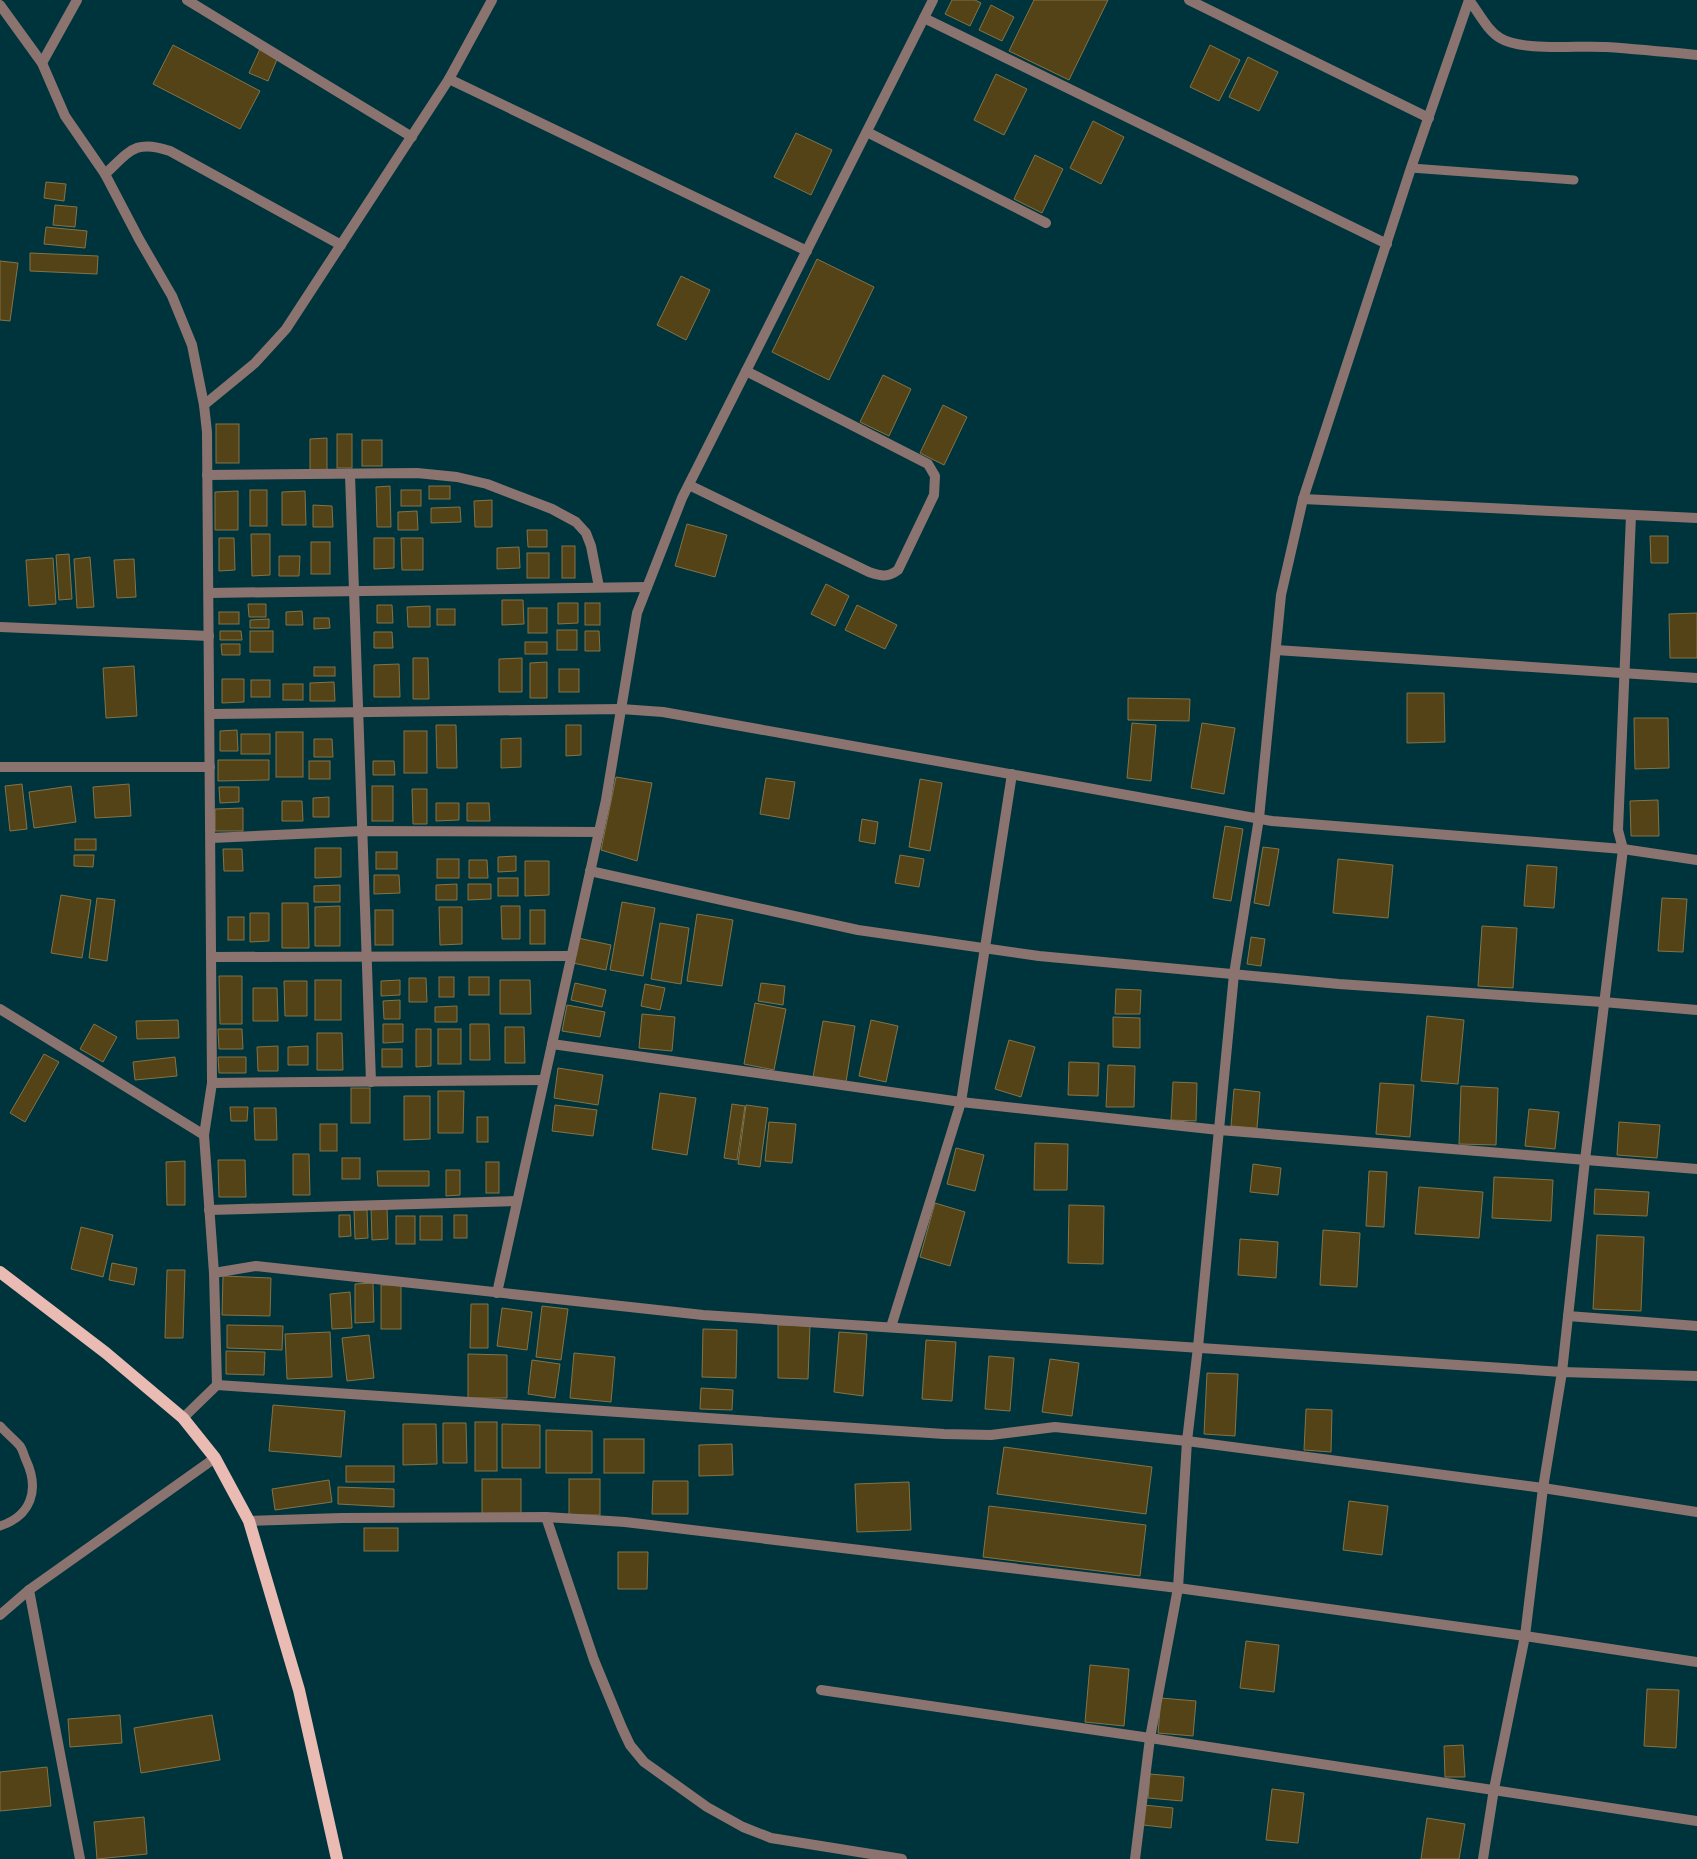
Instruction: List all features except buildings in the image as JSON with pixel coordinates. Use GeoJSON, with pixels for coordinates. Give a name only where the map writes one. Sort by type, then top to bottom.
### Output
{"type":"FeatureCollection","features":[{"type":"Feature","properties":{"kind":"main road"},"geometry":{"type":"LineString","coordinates":[[2,1278],[106,1353],[183,1418],[215,1458],[249,1521],[299,1690],[337,1859]]}},
{"type":"Feature","properties":{"kind":"street"},"geometry":{"type":"LineString","coordinates":[[42,63],[78,0]]}},
{"type":"Feature","properties":{"kind":"street"},"geometry":{"type":"LineString","coordinates":[[187,0],[412,137]]}},
{"type":"Feature","properties":{"kind":"street"},"geometry":{"type":"LineString","coordinates":[[204,405],[255,363],[286,329],[449,79],[492,0]]}},
{"type":"Feature","properties":{"kind":"street"},"geometry":{"type":"LineString","coordinates":[[497,1292],[599,832],[637,613],[689,485],[933,0]]}},
{"type":"Feature","properties":{"kind":"street"},"geometry":{"type":"LineString","coordinates":[[1189,0],[1429,118]]}},
{"type":"Feature","properties":{"kind":"street"},"geometry":{"type":"LineString","coordinates":[[1135,1859],[1150,1738],[1178,1588],[1187,1442],[1234,974],[1260,818],[1281,595],[1303,499],[1469,0]]}},
{"type":"Feature","properties":{"kind":"street"},"geometry":{"type":"LineString","coordinates":[[1469,0],[1492,32],[1512,43],[1530,46],[1604,47],[1697,55]]}},
{"type":"Feature","properties":{"kind":"street"},"geometry":{"type":"LineString","coordinates":[[0,5],[42,63],[65,116],[105,174],[172,296],[192,344],[204,405],[208,475],[212,1083],[204,1135],[214,1273],[216,1385],[183,1418]]}},
{"type":"Feature","properties":{"kind":"street"},"geometry":{"type":"LineString","coordinates":[[924,18],[1387,244]]}},
{"type":"Feature","properties":{"kind":"street"},"geometry":{"type":"LineString","coordinates":[[449,79],[807,251]]}},
{"type":"Feature","properties":{"kind":"street"},"geometry":{"type":"LineString","coordinates":[[867,132],[1046,224]]}},
{"type":"Feature","properties":{"kind":"street"},"geometry":{"type":"LineString","coordinates":[[105,174],[132,149],[153,145],[170,151],[341,245]]}},
{"type":"Feature","properties":{"kind":"street"},"geometry":{"type":"LineString","coordinates":[[689,485],[869,572],[882,577],[891,575],[898,570],[934,495],[935,476],[932,469],[928,464],[746,371]]}},
{"type":"Feature","properties":{"kind":"street"},"geometry":{"type":"LineString","coordinates":[[208,475],[417,473],[457,477],[487,484],[552,509],[576,522],[586,533],[591,546],[599,587]]}},
{"type":"Feature","properties":{"kind":"street"},"geometry":{"type":"LineString","coordinates":[[350,475],[371,1082]]}},
{"type":"Feature","properties":{"kind":"street"},"geometry":{"type":"LineString","coordinates":[[1303,499],[1697,518]]}},
{"type":"Feature","properties":{"kind":"street"},"geometry":{"type":"LineString","coordinates":[[1483,1859],[1494,1790],[1525,1636],[1543,1488],[1562,1372],[1603,1002],[1623,849],[1618,830],[1631,515]]}},
{"type":"Feature","properties":{"kind":"street"},"geometry":{"type":"LineString","coordinates":[[209,593],[647,587]]}},
{"type":"Feature","properties":{"kind":"street"},"geometry":{"type":"LineString","coordinates":[[0,627],[209,636]]}},
{"type":"Feature","properties":{"kind":"street"},"geometry":{"type":"LineString","coordinates":[[1276,650],[1697,678]]}},
{"type":"Feature","properties":{"kind":"street"},"geometry":{"type":"LineString","coordinates":[[210,714],[621,709],[664,712],[1272,821],[1623,849],[1697,860]]}},
{"type":"Feature","properties":{"kind":"street"},"geometry":{"type":"LineString","coordinates":[[0,767],[210,767]]}},
{"type":"Feature","properties":{"kind":"street"},"geometry":{"type":"LineString","coordinates":[[891,1327],[961,1102],[1012,774]]}},
{"type":"Feature","properties":{"kind":"street"},"geometry":{"type":"LineString","coordinates":[[210,838],[362,831],[599,832]]}},
{"type":"Feature","properties":{"kind":"street"},"geometry":{"type":"LineString","coordinates":[[590,871],[858,930],[1039,956],[1339,984],[1697,1010]]}},
{"type":"Feature","properties":{"kind":"street"},"geometry":{"type":"LineString","coordinates":[[211,956],[571,956]]}},
{"type":"Feature","properties":{"kind":"street"},"geometry":{"type":"LineString","coordinates":[[0,1009],[204,1135]]}},
{"type":"Feature","properties":{"kind":"street"},"geometry":{"type":"LineString","coordinates":[[552,1044],[961,1102],[1219,1130],[1697,1169]]}},
{"type":"Feature","properties":{"kind":"street"},"geometry":{"type":"LineString","coordinates":[[212,1083],[544,1080]]}},
{"type":"Feature","properties":{"kind":"street"},"geometry":{"type":"LineString","coordinates":[[210,1210],[516,1201]]}},
{"type":"Feature","properties":{"kind":"street"},"geometry":{"type":"LineString","coordinates":[[214,1273],[256,1266],[703,1315],[1198,1346],[1562,1372],[1697,1376]]}},
{"type":"Feature","properties":{"kind":"street"},"geometry":{"type":"LineString","coordinates":[[1568,1316],[1697,1326]]}},
{"type":"Feature","properties":{"kind":"street"},"geometry":{"type":"LineString","coordinates":[[216,1385],[944,1434],[991,1435],[1055,1427],[1543,1488],[1697,1512]]}},
{"type":"Feature","properties":{"kind":"street"},"geometry":{"type":"LineString","coordinates":[[0,1615],[29,1590],[215,1458]]}},
{"type":"Feature","properties":{"kind":"street"},"geometry":{"type":"LineString","coordinates":[[546,1517],[594,1660],[630,1745],[644,1762],[707,1808],[743,1827],[771,1838],[902,1859]]}},
{"type":"Feature","properties":{"kind":"street"},"geometry":{"type":"LineString","coordinates":[[249,1521],[342,1518],[546,1517],[625,1522],[1178,1588],[1697,1662]]}},
{"type":"Feature","properties":{"kind":"street"},"geometry":{"type":"LineString","coordinates":[[29,1590],[80,1859]]}},
{"type":"Feature","properties":{"kind":"street"},"geometry":{"type":"LineString","coordinates":[[821,1690],[1697,1821]]}},
{"type":"Feature","properties":{"kind":"lane"},"geometry":{"type":"LineString","coordinates":[[1412,168],[1574,180]]}},
{"type":"Feature","properties":{"kind":"lane"},"geometry":{"type":"LineString","coordinates":[[0,1426],[20,1447],[30,1468],[34,1490],[25,1511],[12,1522],[0,1526]]}}]}
